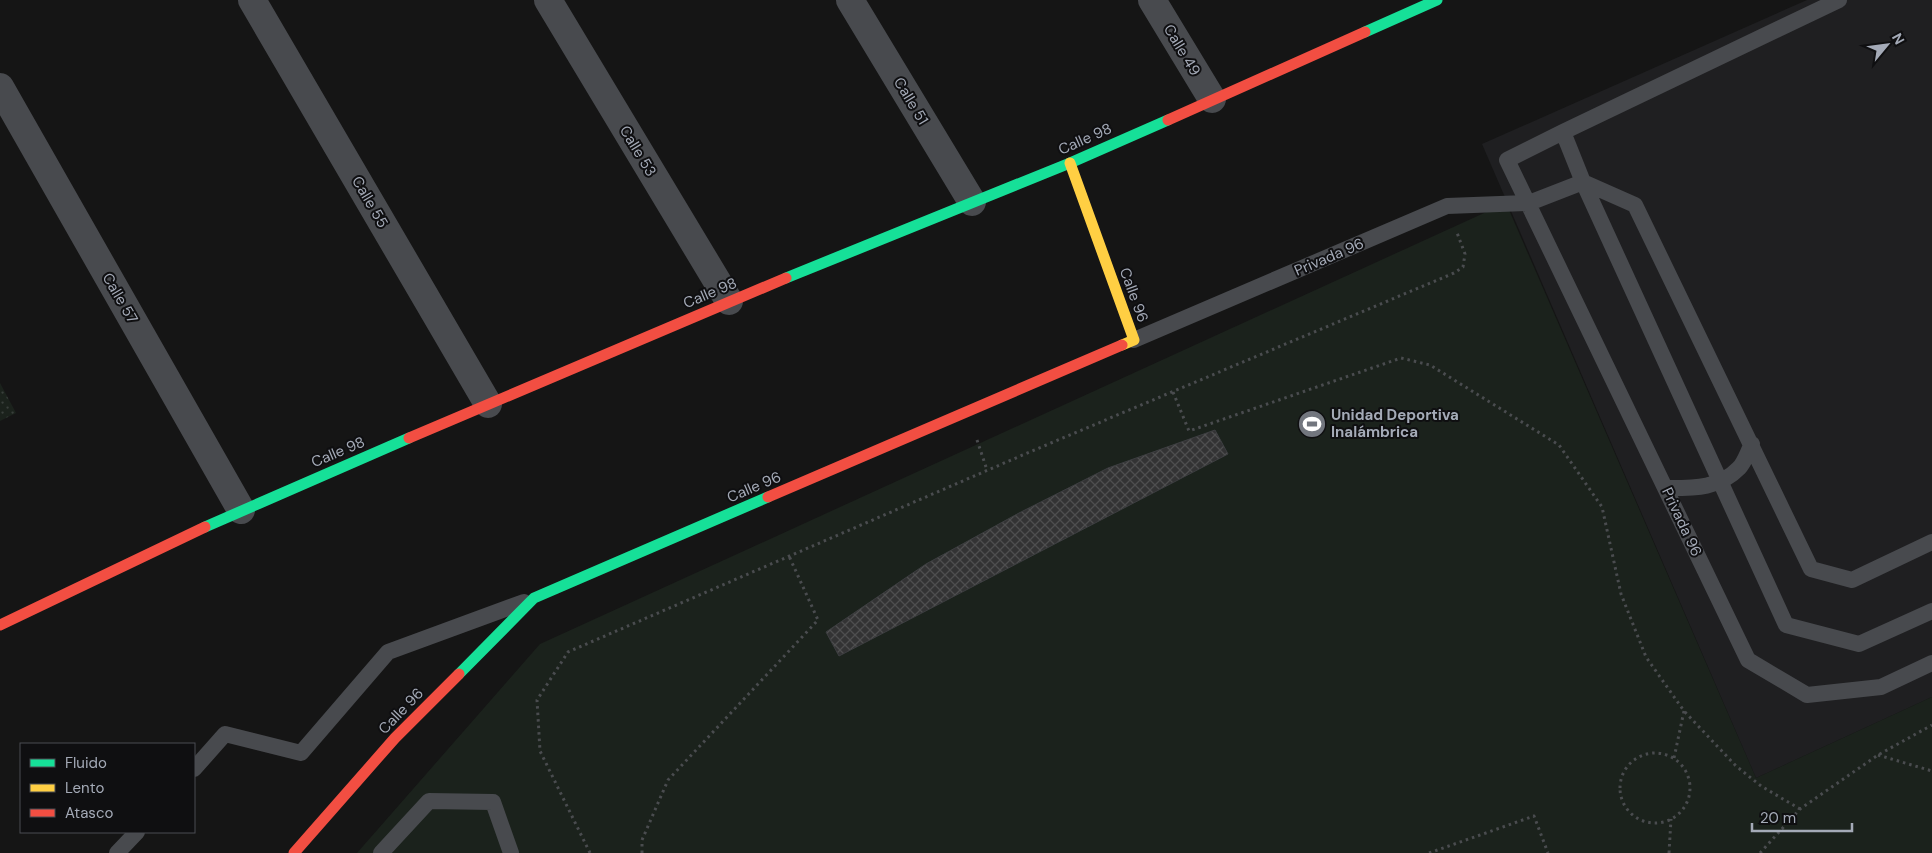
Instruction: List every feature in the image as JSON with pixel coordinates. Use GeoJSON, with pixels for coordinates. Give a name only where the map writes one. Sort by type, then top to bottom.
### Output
{"type":"FeatureCollection","features":[{"type":"Feature","properties":{"kind":"street","name":"Calle 55"},"geometry":{"type":"LineString","coordinates":[[252,0],[488,404]]}},
{"type":"Feature","properties":{"kind":"street","name":"Calle 53"},"geometry":{"type":"LineString","coordinates":[[548,0],[728,301]]}},
{"type":"Feature","properties":{"kind":"street","name":"Calle 51"},"geometry":{"type":"LineString","coordinates":[[850,0],[972,202]]}},
{"type":"Feature","properties":{"kind":"street","name":"Calle 49"},"geometry":{"type":"LineString","coordinates":[[1152,0],[1212,99]]}},
{"type":"Feature","properties":{"kind":"street","name":"Calle 98"},"geometry":{"type":"LineString","coordinates":[[0,625],[241,510],[728,301],[1070,162],[1437,0]]}},
{"type":"Feature","properties":{"kind":"street","name":"Calle 57"},"geometry":{"type":"LineString","coordinates":[[0,87],[241,510]]}},
{"type":"Feature","properties":{"kind":"street","name":"Calle 96"},"geometry":{"type":"LineString","coordinates":[[294,853],[395,738],[534,598],[1134,340],[1070,162]]}},
{"type":"Feature","properties":{"kind":"lane"},"geometry":{"type":"LineString","coordinates":[[1839,0],[1563,132],[1583,182],[1786,625],[1860,644],[1932,611]]}},
{"type":"Feature","properties":{"kind":"lane","name":"Privada 96"},"geometry":{"type":"LineString","coordinates":[[1563,132],[1507,160],[1748,660],[1806,695],[1881,687],[1932,663]]}},
{"type":"Feature","properties":{"kind":"lane"},"geometry":{"type":"LineString","coordinates":[[1529,203],[1583,182],[1634,205],[1812,569],[1852,580],[1932,542]]}},
{"type":"Feature","properties":{"kind":"lane","name":"Privada 96"},"geometry":{"type":"LineString","coordinates":[[1134,340],[1447,206],[1529,203]]}},
{"type":"Feature","properties":{"kind":"lane"},"geometry":{"type":"LineString","coordinates":[[1666,488],[1697,488],[1721,482],[1740,467],[1752,444]]}},
{"type":"Feature","properties":{"kind":"lane"},"geometry":{"type":"LineString","coordinates":[[195,768],[225,734],[301,753],[388,652],[534,598]]}},
{"type":"Feature","properties":{"kind":"lane"},"geometry":{"type":"LineString","coordinates":[[381,853],[429,801],[492,802],[511,853]]}},
{"type":"Feature","properties":{"kind":"lane"},"geometry":{"type":"LineString","coordinates":[[117,853],[136,833]]}},
{"type":"Feature","properties":{"kind":"path"},"geometry":{"type":"LineString","coordinates":[[590,853],[540,751],[537,700],[568,652],[1454,273],[1463,267],[1465,254],[1447,206]]}},
{"type":"Feature","properties":{"kind":"path"},"geometry":{"type":"LineString","coordinates":[[1173,392],[1189,431],[1401,358],[1430,365],[1559,445],[1602,507],[1621,594],[1646,658],[1684,711],[1736,766],[1761,786],[1800,809]]}},
{"type":"Feature","properties":{"kind":"path"},"geometry":{"type":"LineString","coordinates":[[642,853],[642,840],[668,780],[818,620],[789,556]]}},
{"type":"Feature","properties":{"kind":"path"},"geometry":{"type":"LineString","coordinates":[[1674,758],[1684,711]]}},
{"type":"Feature","properties":{"kind":"path"},"geometry":{"type":"LineString","coordinates":[[1760,853],[1800,809],[1878,755],[1932,725]]}},
{"type":"Feature","properties":{"kind":"path"},"geometry":{"type":"LineString","coordinates":[[1651,753],[1663,754],[1674,758],[1688,776],[1689,798],[1684,808],[1671,819],[1654,823],[1642,821],[1632,816],[1620,796],[1620,783],[1623,772],[1630,763],[1640,756],[1651,753]]}},
{"type":"Feature","properties":{"kind":"path"},"geometry":{"type":"LineString","coordinates":[[1878,755],[1932,771]]}},
{"type":"Feature","properties":{"kind":"path"},"geometry":{"type":"LineString","coordinates":[[1429,853],[1534,816],[1548,853]]}},
{"type":"Feature","properties":{"kind":"path"},"geometry":{"type":"LineString","coordinates":[[1669,853],[1671,819]]}},
{"type":"Feature","properties":{"kind":"shaded area"},"geometry":{"type":"Polygon","coordinates":[[[1807,0],[1932,0],[1932,697],[1756,778],[1482,144],[1807,0]]]}},
{"type":"Feature","properties":{"kind":"shaded area","name":"Unidad Deportiva Inalámbrica"},"geometry":{"type":"Polygon","coordinates":[[[1506,203],[1756,778],[1932,697],[1932,853],[357,853],[540,644],[1506,203]]]}},
{"type":"Feature","properties":{"kind":"shaded area"},"geometry":{"type":"Polygon","coordinates":[[[0,383],[16,413],[0,421],[0,383]]]}},
{"type":"Feature","properties":{"kind":"building"},"geometry":{"type":"Polygon","coordinates":[[[1215,430],[1228,454],[839,656],[826,632],[926,564],[1019,513],[1108,468],[1215,430]]]}},
{"type":"Feature","properties":{"kind":"traffic: fast"},"geometry":{"type":"LineString","coordinates":[[1365,32],[1437,0]]}},
{"type":"Feature","properties":{"kind":"traffic: fast"},"geometry":{"type":"LineString","coordinates":[[786,278],[1070,163],[1168,120]]}},
{"type":"Feature","properties":{"kind":"traffic: fast"},"geometry":{"type":"LineString","coordinates":[[205,527],[409,438]]}},
{"type":"Feature","properties":{"kind":"traffic: fast"},"geometry":{"type":"LineString","coordinates":[[459,674],[534,598],[768,497]]}},
{"type":"Feature","properties":{"kind":"traffic: slow"},"geometry":{"type":"LineString","coordinates":[[1070,163],[1134,340],[1122,345]]}},
{"type":"Feature","properties":{"kind":"traffic: jam"},"geometry":{"type":"LineString","coordinates":[[1168,120],[1365,32]]}},
{"type":"Feature","properties":{"kind":"traffic: jam"},"geometry":{"type":"LineString","coordinates":[[409,438],[786,278]]}},
{"type":"Feature","properties":{"kind":"traffic: jam"},"geometry":{"type":"LineString","coordinates":[[768,497],[1122,345]]}},
{"type":"Feature","properties":{"kind":"traffic: jam"},"geometry":{"type":"LineString","coordinates":[[0,625],[205,527]]}},
{"type":"Feature","properties":{"kind":"traffic: jam"},"geometry":{"type":"LineString","coordinates":[[294,853],[395,738],[459,674]]}},
{"type":"Feature","properties":{"kind":"place","name":"Unidad Deportiva Inalámbrica"},"geometry":{"type":"Point","coordinates":[1312,424]}}]}
